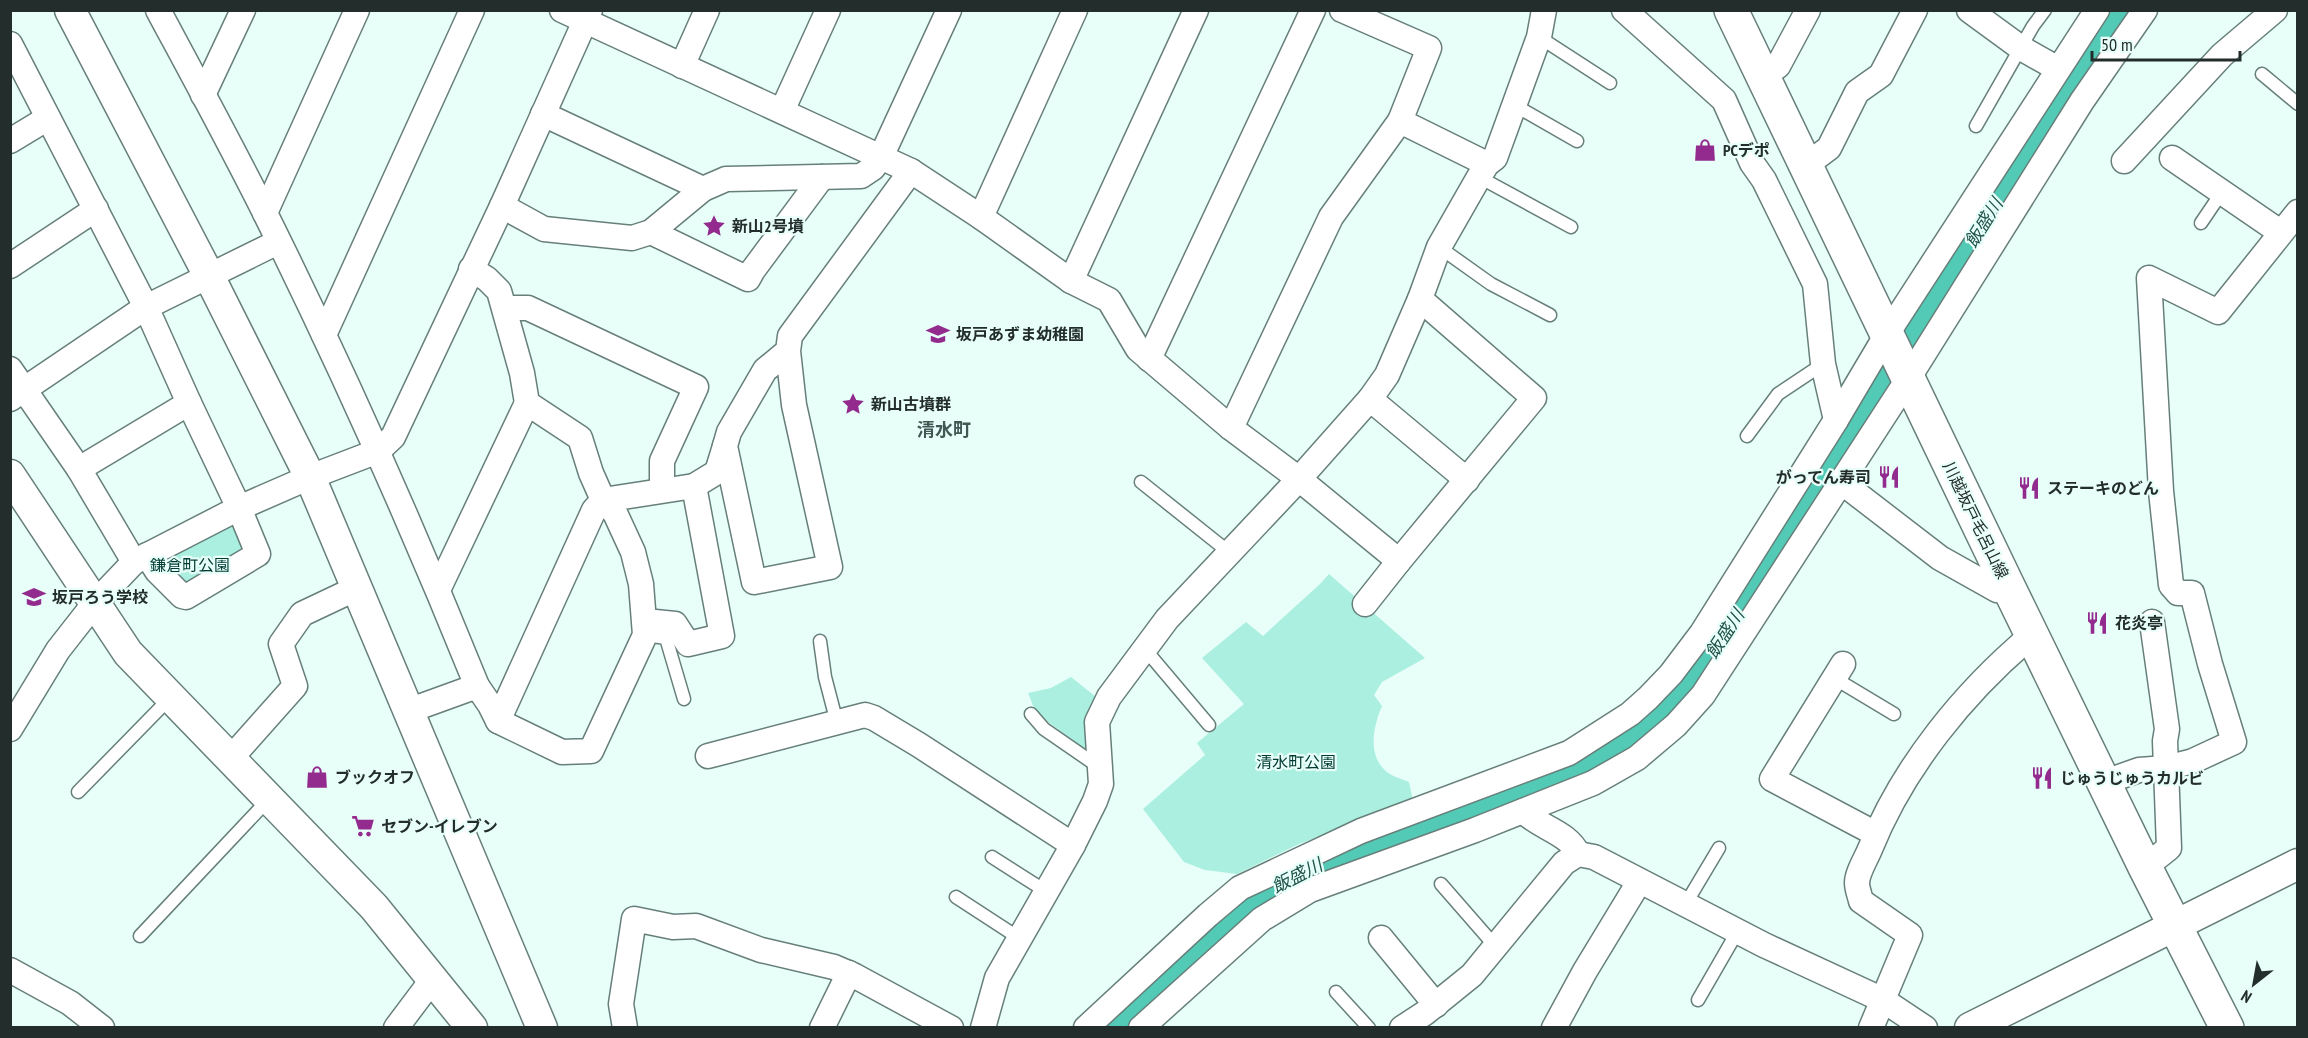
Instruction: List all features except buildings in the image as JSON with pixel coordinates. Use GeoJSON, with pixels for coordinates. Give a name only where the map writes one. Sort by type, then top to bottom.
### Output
{"type":"FeatureCollection","features":[{"type":"Feature","properties":{"kind":"main road","name":"川越坂戸毛呂山線"},"geometry":{"type":"LineString","coordinates":[[1731,10],[2007,584],[2145,867],[2227,1028]]}},
{"type":"Feature","properties":{"kind":"street"},"geometry":{"type":"LineString","coordinates":[[70,10],[209,276],[310,477],[542,1028]]}},
{"type":"Feature","properties":{"kind":"street"},"geometry":{"type":"LineString","coordinates":[[158,10],[265,213],[324,335],[378,451],[477,686],[498,721],[562,752],[591,751],[645,628],[640,584],[633,552],[615,513],[603,500],[591,473],[580,438],[527,403]]}},
{"type":"Feature","properties":{"kind":"street"},"geometry":{"type":"LineString","coordinates":[[203,95],[243,10]]}},
{"type":"Feature","properties":{"kind":"street"},"geometry":{"type":"LineString","coordinates":[[265,213],[357,10]]}},
{"type":"Feature","properties":{"kind":"street"},"geometry":{"type":"LineString","coordinates":[[324,335],[472,10]]}},
{"type":"Feature","properties":{"kind":"street"},"geometry":{"type":"LineString","coordinates":[[562,10],[588,16],[682,66],[911,171],[1071,281],[1109,300],[1138,349],[1149,359],[1231,428],[1299,479],[1399,561]]}},
{"type":"Feature","properties":{"kind":"street"},"geometry":{"type":"LineString","coordinates":[[682,66],[707,10]]}},
{"type":"Feature","properties":{"kind":"street"},"geometry":{"type":"LineString","coordinates":[[782,111],[828,10]]}},
{"type":"Feature","properties":{"kind":"street"},"geometry":{"type":"LineString","coordinates":[[502,206],[544,229],[632,238],[651,232],[703,189],[726,179],[861,176],[873,168],[881,157],[949,10]]}},
{"type":"Feature","properties":{"kind":"street"},"geometry":{"type":"LineString","coordinates":[[981,217],[1075,10]]}},
{"type":"Feature","properties":{"kind":"street"},"geometry":{"type":"LineString","coordinates":[[1071,281],[1196,10]]}},
{"type":"Feature","properties":{"kind":"street"},"geometry":{"type":"LineString","coordinates":[[1149,359],[1313,10]]}},
{"type":"Feature","properties":{"kind":"street"},"geometry":{"type":"LineString","coordinates":[[1231,428],[1331,217],[1400,121],[1428,48],[1342,10]]}},
{"type":"Feature","properties":{"kind":"street"},"geometry":{"type":"LineString","coordinates":[[983,1028],[997,978],[1074,845],[1101,784],[1097,722],[1109,697],[1167,619],[1299,479],[1370,399],[1387,375],[1420,299],[1439,247],[1483,171],[1495,158],[1539,37],[1544,10]]}},
{"type":"Feature","properties":{"kind":"street"},"geometry":{"type":"LineString","coordinates":[[1624,10],[1724,100],[1752,163],[1764,180],[1815,284],[1823,364],[1836,420]]}},
{"type":"Feature","properties":{"kind":"street"},"geometry":{"type":"LineString","coordinates":[[1763,76],[1778,66],[1808,10]]}},
{"type":"Feature","properties":{"kind":"street"},"geometry":{"type":"LineString","coordinates":[[1805,166],[1829,148],[1857,92],[1881,75],[1915,10]]}},
{"type":"Feature","properties":{"kind":"street"},"geometry":{"type":"LineString","coordinates":[[1969,10],[2021,48],[2058,69]]}},
{"type":"Feature","properties":{"kind":"street"},"geometry":{"type":"LineString","coordinates":[[1086,1028],[1240,888],[1361,831],[1462,796],[1569,753],[1630,714],[1648,698],[1671,674],[1702,633],[1836,420],[1887,334],[2097,10]]}},
{"type":"Feature","properties":{"kind":"street"},"geometry":{"type":"LineString","coordinates":[[1141,1028],[1262,919],[1310,890],[1593,783],[1637,758],[1676,724],[1703,695],[1908,379],[2082,101],[2145,10]]}},
{"type":"Feature","properties":{"kind":"street"},"geometry":{"type":"LineString","coordinates":[[2124,161],[2222,55],[2275,10]]}},
{"type":"Feature","properties":{"kind":"street"},"geometry":{"type":"LineString","coordinates":[[10,729],[58,650],[94,604],[140,559],[239,508],[378,451],[393,437],[502,206],[588,16]]}},
{"type":"Feature","properties":{"kind":"street"},"geometry":{"type":"LineString","coordinates":[[10,44],[146,307],[258,554],[186,597],[182,596],[157,571],[140,559],[79,469],[18,395],[10,369]]}},
{"type":"Feature","properties":{"kind":"street"},"geometry":{"type":"LineString","coordinates":[[543,114],[703,189]]}},
{"type":"Feature","properties":{"kind":"street"},"geometry":{"type":"LineString","coordinates":[[10,141],[48,118]]}},
{"type":"Feature","properties":{"kind":"street"},"geometry":{"type":"LineString","coordinates":[[1400,121],[1483,171]]}},
{"type":"Feature","properties":{"kind":"street"},"geometry":{"type":"LineString","coordinates":[[2172,158],[2280,232]]}},
{"type":"Feature","properties":{"kind":"street"},"geometry":{"type":"LineString","coordinates":[[725,446],[754,582],[831,567],[794,405],[788,351],[790,336],[911,171]]}},
{"type":"Feature","properties":{"kind":"street"},"geometry":{"type":"LineString","coordinates":[[651,232],[748,279],[822,177]]}},
{"type":"Feature","properties":{"kind":"street"},"geometry":{"type":"LineString","coordinates":[[10,266],[96,209]]}},
{"type":"Feature","properties":{"kind":"street"},"geometry":{"type":"LineString","coordinates":[[2105,782],[2139,770],[2166,768],[2193,761],[2234,742],[2210,664],[2192,593],[2178,593],[2171,585],[2161,491],[2149,278],[2218,312],[2298,212]]}},
{"type":"Feature","properties":{"kind":"street"},"geometry":{"type":"LineString","coordinates":[[18,395],[146,307],[278,242]]}},
{"type":"Feature","properties":{"kind":"street"},"geometry":{"type":"LineString","coordinates":[[438,590],[527,403],[522,373],[499,291],[487,279],[471,269]]}},
{"type":"Feature","properties":{"kind":"street"},"geometry":{"type":"LineString","coordinates":[[1365,604],[1534,398],[1420,299]]}},
{"type":"Feature","properties":{"kind":"street"},"geometry":{"type":"LineString","coordinates":[[505,308],[528,308],[696,387],[662,461],[662,490]]}},
{"type":"Feature","properties":{"kind":"street"},"geometry":{"type":"LineString","coordinates":[[498,721],[594,510],[603,500],[694,486],[717,472],[729,432],[765,370],[788,351]]}},
{"type":"Feature","properties":{"kind":"street"},"geometry":{"type":"LineString","coordinates":[[1370,399],[1467,480]]}},
{"type":"Feature","properties":{"kind":"street"},"geometry":{"type":"LineString","coordinates":[[79,469],[189,403]]}},
{"type":"Feature","properties":{"kind":"street"},"geometry":{"type":"LineString","coordinates":[[10,476],[128,653],[374,907],[472,1028]]}},
{"type":"Feature","properties":{"kind":"street"},"geometry":{"type":"LineString","coordinates":[[1840,481],[1940,558],[1997,590],[2007,584]]}},
{"type":"Feature","properties":{"kind":"street"},"geometry":{"type":"LineString","coordinates":[[645,628],[675,624],[688,644],[722,636],[694,486]]}},
{"type":"Feature","properties":{"kind":"street"},"geometry":{"type":"LineString","coordinates":[[231,759],[295,686],[281,644],[302,614],[357,588]]}},
{"type":"Feature","properties":{"kind":"street"},"geometry":{"type":"LineString","coordinates":[[2145,867],[2169,848],[2167,729],[2152,622]]}},
{"type":"Feature","properties":{"kind":"street"},"geometry":{"type":"LineString","coordinates":[[1871,1028],[1910,935],[1861,901],[1856,882],[1890,804],[1910,772],[1965,701],[2013,651],[2032,635]]}},
{"type":"Feature","properties":{"kind":"street"},"geometry":{"type":"LineString","coordinates":[[1838,671],[1772,779],[1876,834]]}},
{"type":"Feature","properties":{"kind":"street"},"geometry":{"type":"LineString","coordinates":[[408,711],[477,686]]}},
{"type":"Feature","properties":{"kind":"street"},"geometry":{"type":"LineString","coordinates":[[708,756],[865,716],[874,718],[1074,845]]}},
{"type":"Feature","properties":{"kind":"street"},"geometry":{"type":"LineString","coordinates":[[1462,796],[1474,827]]}},
{"type":"Feature","properties":{"kind":"street"},"geometry":{"type":"LineString","coordinates":[[1523,811],[1530,818],[1573,843],[1578,854]]}},
{"type":"Feature","properties":{"kind":"street"},"geometry":{"type":"LineString","coordinates":[[1402,1028],[1436,1005],[1472,975],[1564,863],[1578,854],[1594,857],[1734,930],[1883,1000],[1925,1028]]}},
{"type":"Feature","properties":{"kind":"street"},"geometry":{"type":"LineString","coordinates":[[1970,1028],[2298,864]]}},
{"type":"Feature","properties":{"kind":"street"},"geometry":{"type":"LineString","coordinates":[[1554,1028],[1585,971],[1639,882]]}},
{"type":"Feature","properties":{"kind":"street"},"geometry":{"type":"LineString","coordinates":[[625,1028],[621,1004],[634,919],[673,927],[696,926],[761,950],[849,973],[951,1028]]}},
{"type":"Feature","properties":{"kind":"street"},"geometry":{"type":"LineString","coordinates":[[1381,938],[1436,1005]]}},
{"type":"Feature","properties":{"kind":"street"},"geometry":{"type":"LineString","coordinates":[[10,970],[70,1002],[102,1028]]}},
{"type":"Feature","properties":{"kind":"street"},"geometry":{"type":"LineString","coordinates":[[822,1028],[849,973]]}},
{"type":"Feature","properties":{"kind":"street"},"geometry":{"type":"LineString","coordinates":[[396,1028],[432,980]]}},
{"type":"Feature","properties":{"kind":"lane"},"geometry":{"type":"LineString","coordinates":[[1976,126],[2045,10]]}},
{"type":"Feature","properties":{"kind":"lane"},"geometry":{"type":"LineString","coordinates":[[1539,37],[1610,83]]}},
{"type":"Feature","properties":{"kind":"lane"},"geometry":{"type":"LineString","coordinates":[[2262,74],[2298,104]]}},
{"type":"Feature","properties":{"kind":"lane"},"geometry":{"type":"LineString","coordinates":[[1514,105],[1577,141]]}},
{"type":"Feature","properties":{"kind":"lane"},"geometry":{"type":"LineString","coordinates":[[1483,171],[1571,226]]}},
{"type":"Feature","properties":{"kind":"lane"},"geometry":{"type":"LineString","coordinates":[[2201,223],[2222,192]]}},
{"type":"Feature","properties":{"kind":"lane"},"geometry":{"type":"LineString","coordinates":[[1439,247],[1491,284],[1550,315]]}},
{"type":"Feature","properties":{"kind":"lane"},"geometry":{"type":"LineString","coordinates":[[1747,436],[1778,394],[1823,364]]}},
{"type":"Feature","properties":{"kind":"lane"},"geometry":{"type":"LineString","coordinates":[[1141,482],[1230,554]]}},
{"type":"Feature","properties":{"kind":"lane"},"geometry":{"type":"LineString","coordinates":[[645,628],[666,639],[684,699]]}},
{"type":"Feature","properties":{"kind":"lane"},"geometry":{"type":"LineString","coordinates":[[820,641],[825,676],[837,723]]}},
{"type":"Feature","properties":{"kind":"lane"},"geometry":{"type":"LineString","coordinates":[[1144,648],[1209,725]]}},
{"type":"Feature","properties":{"kind":"lane"},"geometry":{"type":"LineString","coordinates":[[1838,671],[1894,714]]}},
{"type":"Feature","properties":{"kind":"lane"},"geometry":{"type":"LineString","coordinates":[[78,792],[170,698]]}},
{"type":"Feature","properties":{"kind":"lane"},"geometry":{"type":"LineString","coordinates":[[1031,714],[1044,729],[1100,768]]}},
{"type":"Feature","properties":{"kind":"lane"},"geometry":{"type":"LineString","coordinates":[[140,936],[269,799]]}},
{"type":"Feature","properties":{"kind":"lane"},"geometry":{"type":"LineString","coordinates":[[1685,905],[1719,848]]}},
{"type":"Feature","properties":{"kind":"lane"},"geometry":{"type":"LineString","coordinates":[[992,857],[1047,892]]}},
{"type":"Feature","properties":{"kind":"lane"},"geometry":{"type":"LineString","coordinates":[[1441,884],[1496,947]]}},
{"type":"Feature","properties":{"kind":"lane"},"geometry":{"type":"LineString","coordinates":[[956,897],[1020,938]]}},
{"type":"Feature","properties":{"kind":"lane"},"geometry":{"type":"LineString","coordinates":[[1698,1000],[1732,941],[1734,930]]}},
{"type":"Feature","properties":{"kind":"lane"},"geometry":{"type":"LineString","coordinates":[[1336,992],[1369,1028]]}},
{"type":"Feature","properties":{"kind":"green space","name":"鎌倉町公園"},"geometry":{"type":"Polygon","coordinates":[[[230,522],[235,524],[246,553],[190,589],[162,566],[164,556],[230,522]]]}},
{"type":"Feature","properties":{"kind":"green space","name":"清水町公園"},"geometry":{"type":"Polygon","coordinates":[[[1329,574],[1425,658],[1382,682],[1374,695],[1382,706],[1374,732],[1374,750],[1387,772],[1409,782],[1413,801],[1299,844],[1237,874],[1205,870],[1184,862],[1143,809],[1205,755],[1197,743],[1244,704],[1202,658],[1246,622],[1263,636],[1329,574]]]}},
{"type":"Feature","properties":{"kind":"green space"},"geometry":{"type":"Polygon","coordinates":[[[1071,677],[1101,701],[1093,755],[1040,716],[1028,693],[1051,688],[1071,677]]]}},
{"type":"Feature","properties":{"kind":"waterway","name":"飯盛川"},"geometry":{"type":"LineString","coordinates":[[1118,1028],[1238,913],[1270,889],[1313,866],[1521,795],[1561,778],[1632,740],[1659,719],[1692,684],[2028,154],[2123,10]]}},
{"type":"Feature","properties":{"kind":"place","name":"PCデポ"},"geometry":{"type":"Point","coordinates":[1705,150]}},
{"type":"Feature","properties":{"kind":"place","name":"新山2号墳"},"geometry":{"type":"Point","coordinates":[714,226]}},
{"type":"Feature","properties":{"kind":"place","name":"坂戸あずま幼稚園"},"geometry":{"type":"Point","coordinates":[938,334]}},
{"type":"Feature","properties":{"kind":"place","name":"新山古墳群"},"geometry":{"type":"Point","coordinates":[853,404]}},
{"type":"Feature","properties":{"kind":"place","name":"がってん寿司"},"geometry":{"type":"Point","coordinates":[1889,477]}},
{"type":"Feature","properties":{"kind":"place","name":"ステーキのどん"},"geometry":{"type":"Point","coordinates":[2029,488]}},
{"type":"Feature","properties":{"kind":"place","name":"坂戸ろう学校"},"geometry":{"type":"Point","coordinates":[34,597]}},
{"type":"Feature","properties":{"kind":"place","name":"花炎亭"},"geometry":{"type":"Point","coordinates":[2097,623]}},
{"type":"Feature","properties":{"kind":"place","name":"ブックオフ"},"geometry":{"type":"Point","coordinates":[317,777]}},
{"type":"Feature","properties":{"kind":"place","name":"じゅうじゅうカルビ"},"geometry":{"type":"Point","coordinates":[2042,778]}},
{"type":"Feature","properties":{"kind":"place","name":"セブン-イレブン"},"geometry":{"type":"Point","coordinates":[363,826]}},
{"type":"Feature","properties":{"kind":"district","name":"清水町"},"geometry":{"type":"Point","coordinates":[944,430]}}]}
